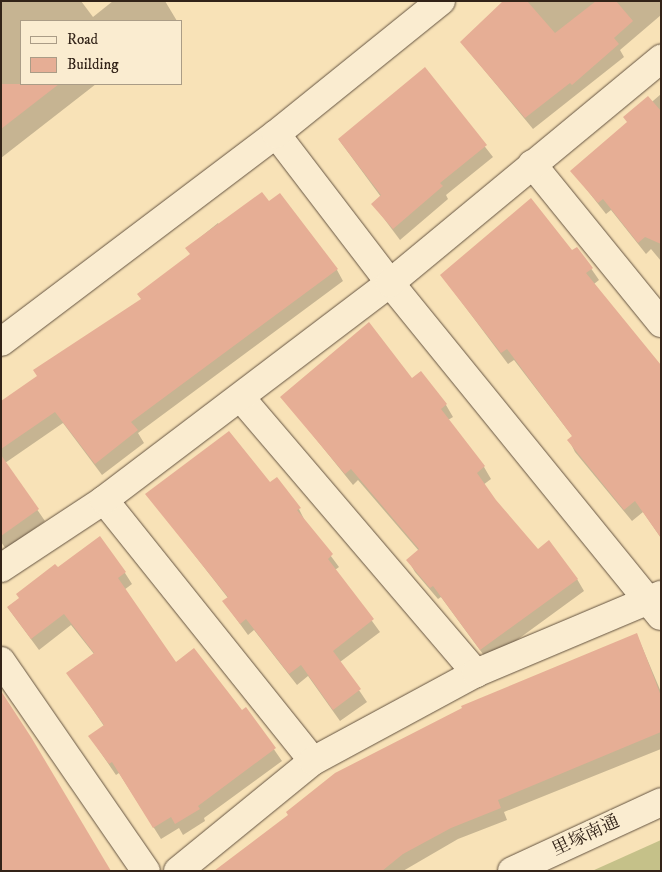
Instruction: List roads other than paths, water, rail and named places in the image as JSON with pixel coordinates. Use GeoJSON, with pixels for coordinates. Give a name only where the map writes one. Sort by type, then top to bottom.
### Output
{"type":"FeatureCollection","features":[{"type":"Feature","properties":{"kind":"street"},"geometry":{"type":"LineString","coordinates":[[1,342],[276,134],[441,1]]}},
{"type":"Feature","properties":{"kind":"street"},"geometry":{"type":"LineString","coordinates":[[1,568],[104,500],[241,398],[390,283],[661,59]]}},
{"type":"Feature","properties":{"kind":"street"},"geometry":{"type":"LineString","coordinates":[[178,871],[313,760],[476,673],[657,604],[390,283],[276,134]]}},
{"type":"Feature","properties":{"kind":"street"},"geometry":{"type":"LineString","coordinates":[[532,164],[661,323]]}},
{"type":"Feature","properties":{"kind":"street"},"geometry":{"type":"LineString","coordinates":[[241,398],[476,673]]}},
{"type":"Feature","properties":{"kind":"street"},"geometry":{"type":"LineString","coordinates":[[104,500],[313,760]]}},
{"type":"Feature","properties":{"kind":"street"},"geometry":{"type":"LineString","coordinates":[[1,661],[146,871]]}},
{"type":"Feature","properties":{"kind":"street","name":"里塚南通"},"geometry":{"type":"LineString","coordinates":[[512,871],[661,802]]}}]}
